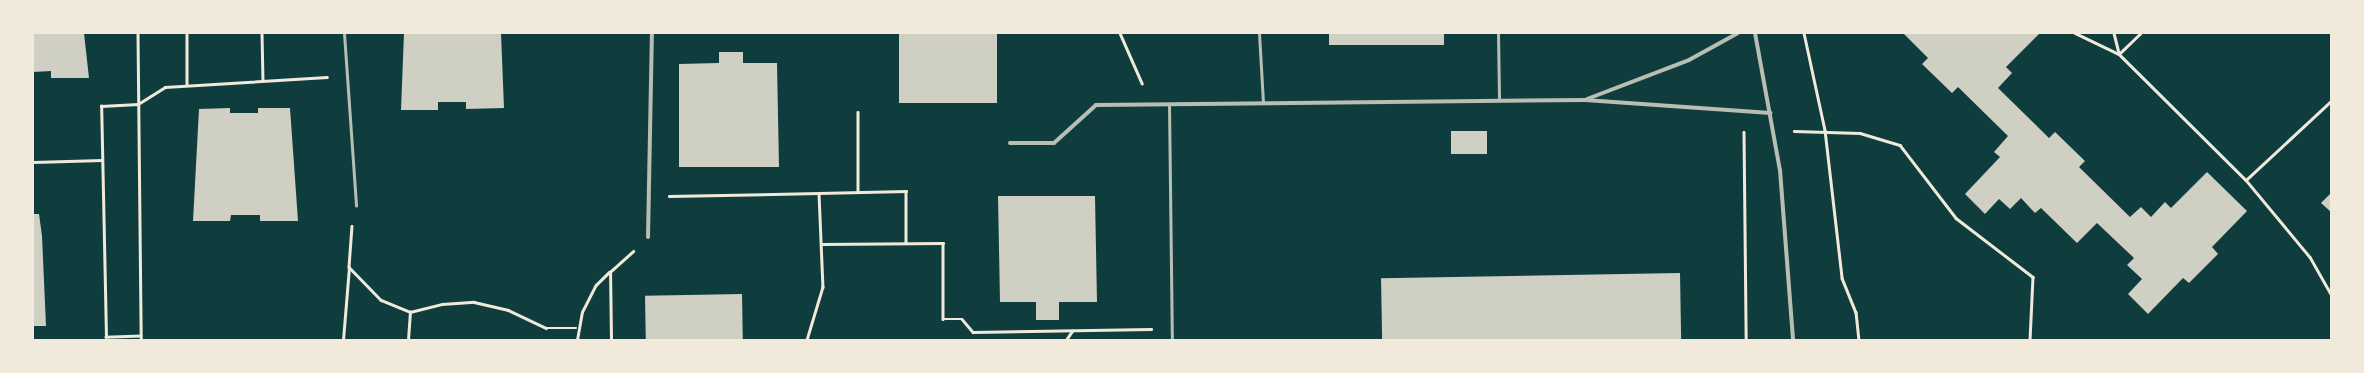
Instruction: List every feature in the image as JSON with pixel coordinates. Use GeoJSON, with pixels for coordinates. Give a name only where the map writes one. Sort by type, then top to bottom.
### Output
{"type":"FeatureCollection","features":[{"type":"Feature","properties":{"kind":"street"},"geometry":{"type":"LineString","coordinates":[[648,237],[652,33]]}},
{"type":"Feature","properties":{"kind":"street"},"geometry":{"type":"LineString","coordinates":[[1585,100],[1689,60],[1738,33]]}},
{"type":"Feature","properties":{"kind":"street"},"geometry":{"type":"LineString","coordinates":[[1755,33],[1775,132],[1793,340]]}},
{"type":"Feature","properties":{"kind":"street"},"geometry":{"type":"LineString","coordinates":[[1010,143],[1054,143],[1096,105],[1585,100],[1744,113],[1771,113]]}},
{"type":"Feature","properties":{"kind":"lane"},"geometry":{"type":"LineString","coordinates":[[344,33],[345,76],[356,206]]}},
{"type":"Feature","properties":{"kind":"lane"},"geometry":{"type":"LineString","coordinates":[[1259,33],[1263,103]]}},
{"type":"Feature","properties":{"kind":"lane"},"geometry":{"type":"LineString","coordinates":[[1498,33],[1500,100]]}},
{"type":"Feature","properties":{"kind":"lane"},"geometry":{"type":"LineString","coordinates":[[1169,104],[1172,340]]}},
{"type":"Feature","properties":{"kind":"path"},"geometry":{"type":"LineString","coordinates":[[138,33],[141,340]]}},
{"type":"Feature","properties":{"kind":"path"},"geometry":{"type":"LineString","coordinates":[[187,33],[187,85]]}},
{"type":"Feature","properties":{"kind":"path"},"geometry":{"type":"LineString","coordinates":[[262,33],[263,80]]}},
{"type":"Feature","properties":{"kind":"path"},"geometry":{"type":"LineString","coordinates":[[1120,33],[1142,76],[1143,104]]}},
{"type":"Feature","properties":{"kind":"path"},"geometry":{"type":"LineString","coordinates":[[1804,33],[1825,130],[1842,278],[1856,312],[1859,340]]}},
{"type":"Feature","properties":{"kind":"path"},"geometry":{"type":"LineString","coordinates":[[2075,33],[2120,54],[2246,180],[2310,257],[2331,294]]}},
{"type":"Feature","properties":{"kind":"path"},"geometry":{"type":"LineString","coordinates":[[2114,33],[2120,54]]}},
{"type":"Feature","properties":{"kind":"path"},"geometry":{"type":"LineString","coordinates":[[2120,54],[2141,33]]}},
{"type":"Feature","properties":{"kind":"path"},"geometry":{"type":"LineString","coordinates":[[140,336],[106,337],[102,106],[138,104],[165,87],[345,76]]}},
{"type":"Feature","properties":{"kind":"path"},"geometry":{"type":"LineString","coordinates":[[2246,180],[2331,101]]}},
{"type":"Feature","properties":{"kind":"path"},"geometry":{"type":"LineString","coordinates":[[858,112],[858,192]]}},
{"type":"Feature","properties":{"kind":"path"},"geometry":{"type":"LineString","coordinates":[[1744,113],[1746,340]]}},
{"type":"Feature","properties":{"kind":"path"},"geometry":{"type":"LineString","coordinates":[[1775,132],[1825,130],[1860,133],[1900,145],[1956,218],[2033,277],[2030,340]]}},
{"type":"Feature","properties":{"kind":"path"},"geometry":{"type":"LineString","coordinates":[[33,162],[103,160]]}},
{"type":"Feature","properties":{"kind":"path"},"geometry":{"type":"LineString","coordinates":[[649,196],[906,191],[906,243]]}},
{"type":"Feature","properties":{"kind":"path"},"geometry":{"type":"LineString","coordinates":[[807,340],[823,287],[819,193]]}},
{"type":"Feature","properties":{"kind":"path"},"geometry":{"type":"LineString","coordinates":[[343,340],[356,206]]}},
{"type":"Feature","properties":{"kind":"path"},"geometry":{"type":"LineString","coordinates":[[577,340],[576,328],[596,285],[648,237]]}},
{"type":"Feature","properties":{"kind":"path"},"geometry":{"type":"LineString","coordinates":[[822,244],[943,242],[943,319],[962,319],[973,332],[1172,329]]}},
{"type":"Feature","properties":{"kind":"path"},"geometry":{"type":"LineString","coordinates":[[349,267],[381,300],[410,312],[442,304],[474,302],[508,310],[546,328],[576,328]]}},
{"type":"Feature","properties":{"kind":"path"},"geometry":{"type":"LineString","coordinates":[[610,272],[611,340]]}},
{"type":"Feature","properties":{"kind":"path"},"geometry":{"type":"LineString","coordinates":[[408,340],[410,312]]}},
{"type":"Feature","properties":{"kind":"path"},"geometry":{"type":"LineString","coordinates":[[1066,340],[1072,330]]}},
{"type":"Feature","properties":{"kind":"building"},"geometry":{"type":"Polygon","coordinates":[[[33,33],[84,33],[89,78],[51,78],[51,71],[33,72],[33,33]]]}},
{"type":"Feature","properties":{"kind":"building"},"geometry":{"type":"Polygon","coordinates":[[[404,33],[501,33],[504,108],[466,109],[466,102],[438,102],[438,110],[401,110],[404,33]]]}},
{"type":"Feature","properties":{"kind":"building"},"geometry":{"type":"Polygon","coordinates":[[[899,33],[997,33],[997,103],[899,103],[899,33]]]}},
{"type":"Feature","properties":{"kind":"building"},"geometry":{"type":"Polygon","coordinates":[[[1329,33],[1444,33],[1444,45],[1329,45],[1329,33]]]}},
{"type":"Feature","properties":{"kind":"building"},"geometry":{"type":"Polygon","coordinates":[[[1903,33],[2040,33],[2006,67],[2012,73],[1998,88],[2049,138],[2055,132],[2085,161],[2079,167],[2130,217],[2141,207],[2151,217],[2165,202],[2171,208],[2207,172],[2247,211],[2212,247],[2218,254],[2189,283],[2183,278],[2148,314],[2128,294],[2142,279],[2127,265],[2134,258],[2097,223],[2077,243],[2041,208],[2035,213],[2021,198],[2010,209],[1999,199],[1985,214],[1965,194],[2000,157],[1994,152],[2008,136],[1958,87],[1952,93],[1922,64],[1928,58],[1903,33]]]}},
{"type":"Feature","properties":{"kind":"building"},"geometry":{"type":"Polygon","coordinates":[[[719,52],[743,52],[743,63],[777,63],[779,167],[679,167],[679,64],[719,63],[719,52]]]}},
{"type":"Feature","properties":{"kind":"building"},"geometry":{"type":"Polygon","coordinates":[[[230,108],[230,113],[258,113],[258,108],[290,108],[298,221],[260,221],[260,215],[231,215],[230,221],[193,221],[199,109],[230,108]]]}},
{"type":"Feature","properties":{"kind":"building"},"geometry":{"type":"Polygon","coordinates":[[[1451,131],[1487,131],[1487,154],[1451,154],[1451,131]]]}},
{"type":"Feature","properties":{"kind":"building"},"geometry":{"type":"Polygon","coordinates":[[[2331,193],[2331,212],[2321,203],[2331,193]]]}},
{"type":"Feature","properties":{"kind":"building"},"geometry":{"type":"Polygon","coordinates":[[[998,196],[1095,196],[1097,302],[1059,302],[1059,320],[1036,320],[1036,302],[1000,302],[998,196]]]}},
{"type":"Feature","properties":{"kind":"building"},"geometry":{"type":"Polygon","coordinates":[[[33,214],[39,214],[42,236],[46,326],[33,326],[33,214]]]}},
{"type":"Feature","properties":{"kind":"building"},"geometry":{"type":"Polygon","coordinates":[[[1680,273],[1681,340],[1382,340],[1381,278],[1680,273]]]}},
{"type":"Feature","properties":{"kind":"building"},"geometry":{"type":"Polygon","coordinates":[[[742,294],[743,340],[646,340],[645,296],[742,294]]]}}]}
